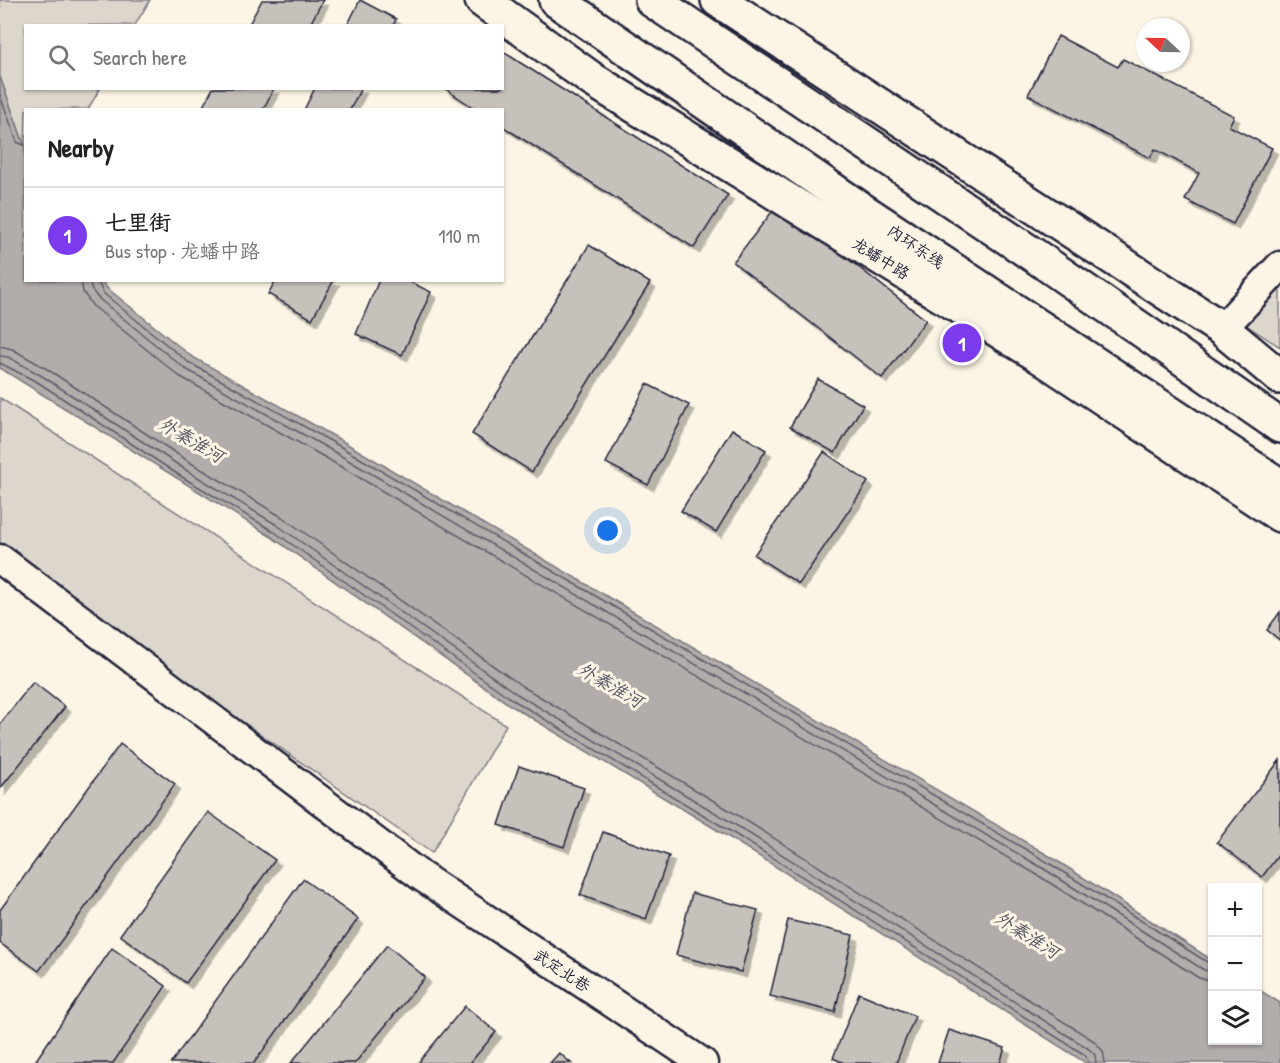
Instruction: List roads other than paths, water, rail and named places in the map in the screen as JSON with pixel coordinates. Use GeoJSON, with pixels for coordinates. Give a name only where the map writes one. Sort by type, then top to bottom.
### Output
{"type":"FeatureCollection","features":[{"type":"Feature","properties":{"kind":"main road","name":"龙蟠中路"},"geometry":{"type":"LineString","coordinates":[[482,0],[593,80],[1035,353],[1280,515]]}},
{"type":"Feature","properties":{"kind":"main road","name":"内环东线"},"geometry":{"type":"LineString","coordinates":[[556,0],[859,207],[1280,486]]}},
{"type":"Feature","properties":{"kind":"main road"},"geometry":{"type":"LineString","coordinates":[[652,0],[1280,426]]}},
{"type":"Feature","properties":{"kind":"main road"},"geometry":{"type":"LineString","coordinates":[[718,0],[1222,329],[1280,377]]}},
{"type":"Feature","properties":{"kind":"street"},"geometry":{"type":"LineString","coordinates":[[1222,329],[1280,266]]}},
{"type":"Feature","properties":{"kind":"street","name":"武定北巷"},"geometry":{"type":"LineString","coordinates":[[0,560],[421,876],[703,1063]]}},
{"type":"Feature","properties":{"kind":"water","name":"外秦淮河"},"geometry":{"type":"Polygon","coordinates":[[[0,77],[24,144],[24,282],[103,282],[107,288],[191,356],[337,438],[1051,857],[1208,957],[1208,1045],[1262,1045],[1262,992],[1280,1003],[1280,1063],[1086,1063],[727,836],[510,705],[270,536],[0,368],[0,77]]]}},
{"type":"Feature","properties":{"kind":"place","name":"七里街"},"geometry":{"type":"Point","coordinates":[962,343]}}]}
